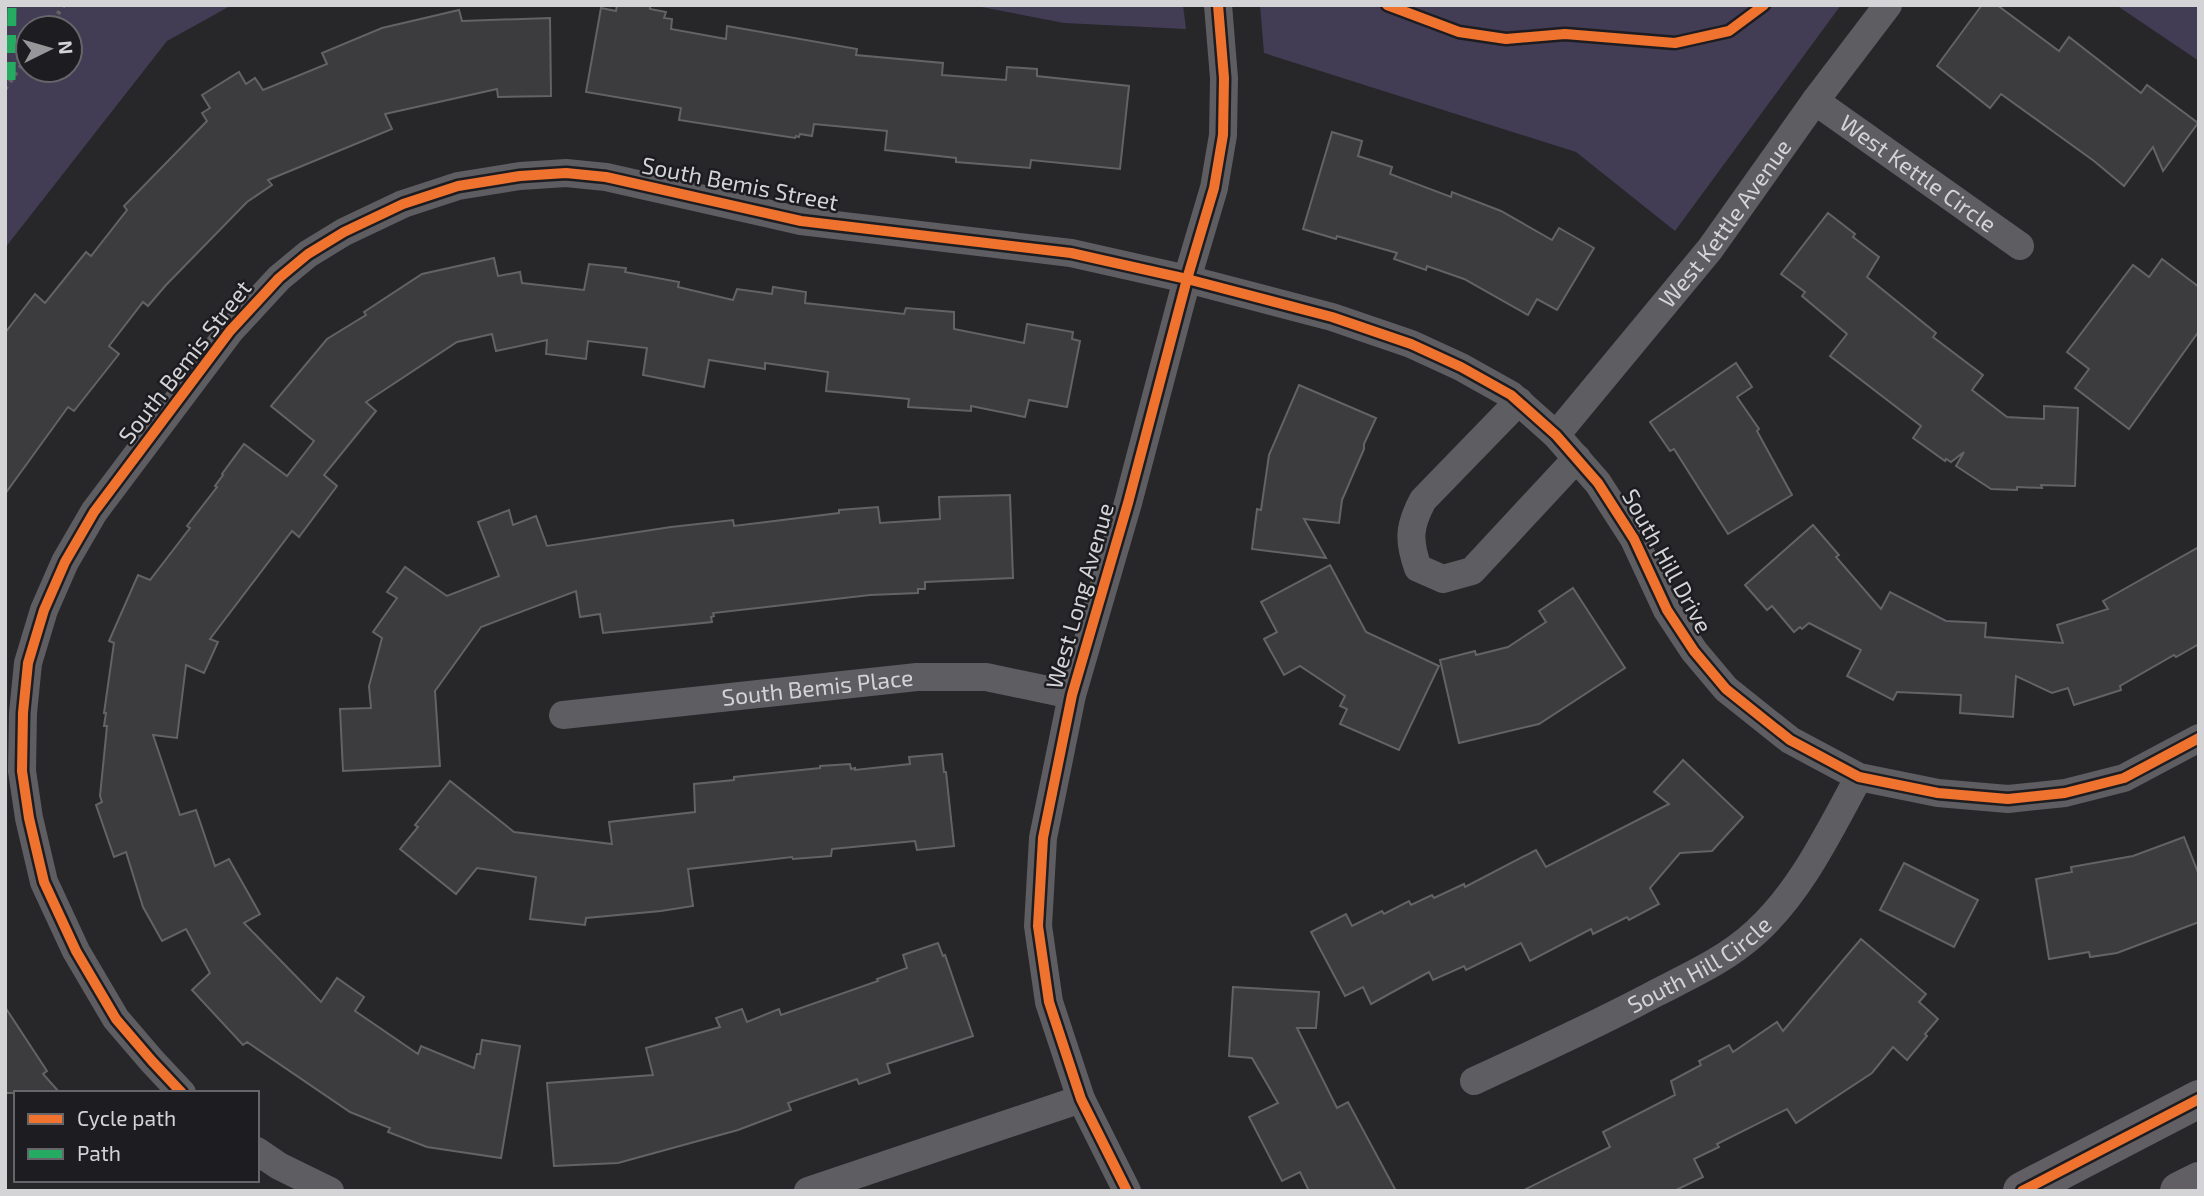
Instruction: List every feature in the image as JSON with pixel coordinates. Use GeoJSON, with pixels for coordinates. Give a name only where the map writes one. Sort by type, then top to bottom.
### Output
{"type":"FeatureCollection","features":[{"type":"Feature","properties":{"kind":"main road"},"geometry":{"type":"LineString","coordinates":[[2022,1191],[2199,1099]]}},
{"type":"Feature","properties":{"kind":"main road"},"geometry":{"type":"LineString","coordinates":[[2179,1191],[2199,1181]]}},
{"type":"Feature","properties":{"kind":"street","name":"West Long Avenue"},"geometry":{"type":"LineString","coordinates":[[1128,1191],[1081,1099],[1049,1002],[1038,926],[1043,838],[1072,695],[1128,503],[1214,188],[1223,135],[1224,78],[1218,5]]}},
{"type":"Feature","properties":{"kind":"street","name":"West Kettle Avenue"},"geometry":{"type":"LineString","coordinates":[[1556,435],[1710,249],[1815,101],[1888,5]]}},
{"type":"Feature","properties":{"kind":"street","name":"West Kettle Circle"},"geometry":{"type":"LineString","coordinates":[[1815,101],[2020,246]]}},
{"type":"Feature","properties":{"kind":"street","name":"South Bemis Street"},"geometry":{"type":"LineString","coordinates":[[180,1091],[116,1019],[76,951],[44,882],[29,818],[22,771],[23,713],[28,663],[44,610],[65,562],[94,512],[230,331],[279,278],[308,254],[344,232],[403,204],[458,186],[520,176],[566,173],[606,177],[801,221],[1072,253],[1187,279]]}},
{"type":"Feature","properties":{"kind":"street","name":"South Hill Drive"},"geometry":{"type":"LineString","coordinates":[[1187,279],[1332,317],[1411,344],[1461,367],[1519,401],[1556,435],[1598,483],[1634,539],[1667,610],[1687,641],[1726,689],[1790,740],[1859,777],[1938,793],[2008,799],[2065,793],[2124,778],[2199,738]]}},
{"type":"Feature","properties":{"kind":"street"},"geometry":{"type":"LineString","coordinates":[[1519,401],[1423,500],[1412,519],[1410,547],[1418,568],[1443,579],[1472,571],[1577,458]]}},
{"type":"Feature","properties":{"kind":"street","name":"South Bemis Place"},"geometry":{"type":"LineString","coordinates":[[563,715],[917,677],[986,677],[1072,695]]}},
{"type":"Feature","properties":{"kind":"street","name":"South Hill Circle"},"geometry":{"type":"LineString","coordinates":[[1474,1081],[1586,1030],[1735,949],[1757,931],[1791,893],[1815,858],[1859,777]]}},
{"type":"Feature","properties":{"kind":"street"},"geometry":{"type":"LineString","coordinates":[[808,1191],[1081,1099]]}},
{"type":"Feature","properties":{"kind":"street"},"geometry":{"type":"LineString","coordinates":[[259,1153],[330,1191]]}},
{"type":"Feature","properties":{"kind":"path"},"geometry":{"type":"LineString","coordinates":[[1387,5],[1459,32],[1506,39],[1565,34],[1675,43],[1730,31],[1764,5]]}},
{"type":"Feature","properties":{"kind":"shaded area"},"geometry":{"type":"Polygon","coordinates":[[[5,5],[232,5],[167,41],[5,248],[5,5]]]}},
{"type":"Feature","properties":{"kind":"shaded area"},"geometry":{"type":"Polygon","coordinates":[[[971,5],[1183,5],[1186,29],[1064,23],[971,5]]]}},
{"type":"Feature","properties":{"kind":"shaded area"},"geometry":{"type":"Polygon","coordinates":[[[1260,5],[1841,5],[1675,231],[1576,152],[1264,53],[1260,5]]]}},
{"type":"Feature","properties":{"kind":"shaded area"},"geometry":{"type":"Polygon","coordinates":[[[2116,5],[2199,5],[2199,61],[2116,5]]]}},
{"type":"Feature","properties":{"kind":"building"},"geometry":{"type":"Polygon","coordinates":[[[617,5],[650,5],[650,9],[666,12],[664,18],[672,19],[671,29],[726,39],[727,26],[857,49],[856,55],[943,63],[942,75],[1006,80],[1007,67],[1037,69],[1037,76],[1129,86],[1120,169],[1031,160],[1030,168],[956,162],[956,158],[885,150],[887,131],[814,124],[812,136],[800,134],[795,138],[679,120],[681,108],[586,92],[601,8],[616,11],[617,5]]]}},
{"type":"Feature","properties":{"kind":"building"},"geometry":{"type":"Polygon","coordinates":[[[1982,5],[1997,5],[2059,51],[2069,37],[2141,93],[2147,85],[2198,123],[2163,171],[2153,147],[2124,186],[2001,94],[1990,108],[1937,66],[1982,5]]]}},
{"type":"Feature","properties":{"kind":"building"},"geometry":{"type":"Polygon","coordinates":[[[459,10],[462,21],[550,18],[551,96],[498,97],[497,89],[385,114],[392,129],[268,180],[272,185],[247,202],[148,306],[143,302],[109,346],[119,354],[74,411],[68,407],[5,494],[5,333],[35,294],[45,303],[86,252],[91,256],[127,210],[124,206],[207,121],[202,113],[210,108],[202,95],[239,72],[246,84],[255,78],[263,90],[327,64],[322,53],[382,28],[459,10]]]}},
{"type":"Feature","properties":{"kind":"building"},"geometry":{"type":"Polygon","coordinates":[[[1332,132],[1362,141],[1358,156],[1392,167],[1390,174],[1451,197],[1452,192],[1501,211],[1552,240],[1559,228],[1594,248],[1557,310],[1537,299],[1528,315],[1464,279],[1427,266],[1426,270],[1394,259],[1397,253],[1303,229],[1332,132]]]}},
{"type":"Feature","properties":{"kind":"building"},"geometry":{"type":"Polygon","coordinates":[[[1828,213],[1879,257],[1867,277],[1936,333],[1933,337],[1983,375],[1972,390],[2007,417],[2044,419],[2044,406],[2078,408],[2075,486],[2041,485],[2042,488],[1991,489],[1956,466],[1964,452],[1951,462],[1946,459],[1945,461],[1913,438],[1921,426],[1830,356],[1847,334],[1802,296],[1805,292],[1781,274],[1828,213]]]}},
{"type":"Feature","properties":{"kind":"building"},"geometry":{"type":"Polygon","coordinates":[[[494,258],[498,276],[520,272],[522,283],[584,290],[589,264],[626,268],[625,272],[679,282],[678,287],[733,300],[737,289],[772,294],[773,287],[806,292],[805,303],[904,314],[906,308],[954,312],[954,329],[1024,343],[1027,324],[1073,332],[1072,339],[1080,341],[1067,407],[1029,400],[1025,417],[971,406],[971,411],[908,407],[909,399],[826,391],[828,372],[765,363],[765,369],[709,360],[704,387],[643,375],[647,348],[588,341],[586,359],[546,354],[547,340],[496,351],[492,334],[457,342],[366,402],[376,411],[324,475],[337,486],[299,537],[292,531],[210,639],[218,642],[204,673],[186,665],[177,738],[153,735],[180,815],[196,810],[215,866],[229,859],[260,914],[244,923],[321,1002],[337,978],[364,997],[355,1011],[418,1054],[421,1046],[474,1068],[482,1040],[520,1046],[501,1158],[427,1147],[388,1132],[390,1128],[350,1112],[247,1042],[243,1045],[192,990],[210,973],[186,929],[162,941],[143,907],[126,852],[114,857],[96,805],[102,802],[100,796],[107,726],[104,726],[104,713],[114,643],[109,641],[138,575],[150,580],[190,528],[187,526],[217,487],[215,486],[222,474],[244,444],[287,476],[314,441],[271,406],[327,339],[366,315],[364,312],[422,274],[494,258]]]}},
{"type":"Feature","properties":{"kind":"building"},"geometry":{"type":"Polygon","coordinates":[[[2162,259],[2199,287],[2199,331],[2129,429],[2075,388],[2089,369],[2067,352],[2133,265],[2149,277],[2162,259]]]}},
{"type":"Feature","properties":{"kind":"building"},"geometry":{"type":"Polygon","coordinates":[[[1736,363],[1752,387],[1737,397],[1759,429],[1757,431],[1792,495],[1728,534],[1674,449],[1670,451],[1650,422],[1736,363]]]}},
{"type":"Feature","properties":{"kind":"building"},"geometry":{"type":"Polygon","coordinates":[[[1299,385],[1376,418],[1342,500],[1339,523],[1304,519],[1326,558],[1252,549],[1257,509],[1261,510],[1269,455],[1299,385]]]}},
{"type":"Feature","properties":{"kind":"building"},"geometry":{"type":"Polygon","coordinates":[[[1010,495],[1013,578],[925,582],[925,589],[918,589],[918,593],[870,595],[713,613],[712,622],[603,633],[600,614],[580,617],[576,591],[481,627],[435,691],[440,766],[343,771],[340,709],[371,708],[369,686],[382,638],[373,632],[397,598],[387,592],[405,567],[447,596],[499,576],[478,522],[509,510],[513,525],[536,516],[547,546],[671,527],[733,520],[734,526],[839,513],[839,510],[878,507],[880,523],[940,519],[939,497],[1010,495]]]}},
{"type":"Feature","properties":{"kind":"building"},"geometry":{"type":"Polygon","coordinates":[[[1813,525],[1839,555],[1836,557],[1881,609],[1890,592],[1946,621],[1986,623],[1985,637],[2063,643],[2057,625],[2108,609],[2103,601],[2199,547],[2199,644],[2120,686],[2121,690],[2074,705],[2068,688],[2052,693],[2016,676],[2013,717],[1960,713],[1961,695],[1897,692],[1893,700],[1847,676],[1861,650],[1809,623],[1794,632],[1772,606],[1767,610],[1745,585],[1813,525]]]}},
{"type":"Feature","properties":{"kind":"building"},"geometry":{"type":"Polygon","coordinates":[[[1330,565],[1366,632],[1439,666],[1399,750],[1340,724],[1347,709],[1340,706],[1345,696],[1300,666],[1284,675],[1264,639],[1277,632],[1261,602],[1330,565]]]}},
{"type":"Feature","properties":{"kind":"building"},"geometry":{"type":"Polygon","coordinates":[[[1573,588],[1625,668],[1539,724],[1459,743],[1440,660],[1475,651],[1476,655],[1508,647],[1546,622],[1539,611],[1573,588]]]}},
{"type":"Feature","properties":{"kind":"building"},"geometry":{"type":"Polygon","coordinates":[[[942,754],[954,846],[917,850],[915,841],[832,849],[831,856],[792,857],[688,869],[693,906],[586,918],[585,925],[530,919],[536,877],[477,868],[456,894],[400,849],[418,827],[415,825],[450,781],[514,832],[612,844],[609,822],[695,812],[694,784],[820,766],[850,764],[851,769],[855,770],[910,764],[909,757],[942,754]]]}},
{"type":"Feature","properties":{"kind":"building"},"geometry":{"type":"Polygon","coordinates":[[[1683,760],[1743,817],[1712,851],[1680,853],[1650,888],[1659,904],[1629,920],[1627,917],[1593,934],[1591,929],[1530,961],[1521,943],[1466,970],[1464,966],[1433,980],[1429,972],[1371,1004],[1363,987],[1345,996],[1311,932],[1346,914],[1352,926],[1409,901],[1411,905],[1464,884],[1465,887],[1536,850],[1546,867],[1669,804],[1654,792],[1683,760]]]}},
{"type":"Feature","properties":{"kind":"building"},"geometry":{"type":"Polygon","coordinates":[[[2184,837],[2199,875],[2199,922],[2117,953],[2090,957],[2089,952],[2049,959],[2036,879],[2072,872],[2071,867],[2133,856],[2184,837]]]}},
{"type":"Feature","properties":{"kind":"building"},"geometry":{"type":"Polygon","coordinates":[[[1904,863],[1978,900],[1954,947],[1880,910],[1904,863]]]}},
{"type":"Feature","properties":{"kind":"building"},"geometry":{"type":"Polygon","coordinates":[[[1861,939],[1926,994],[1919,1002],[1938,1019],[1907,1060],[1893,1047],[1872,1073],[1796,1123],[1787,1109],[1717,1144],[1719,1147],[1694,1159],[1703,1177],[1674,1191],[1522,1191],[1610,1147],[1603,1132],[1675,1095],[1671,1081],[1701,1065],[1699,1061],[1729,1045],[1733,1052],[1777,1022],[1783,1031],[1861,939]]]}},
{"type":"Feature","properties":{"kind":"building"},"geometry":{"type":"Polygon","coordinates":[[[938,943],[943,956],[945,955],[973,1036],[887,1064],[890,1073],[859,1084],[857,1079],[788,1103],[791,1110],[738,1130],[618,1163],[554,1166],[547,1083],[653,1075],[646,1048],[720,1027],[716,1018],[742,1009],[747,1022],[779,1009],[781,1015],[878,981],[877,979],[907,968],[903,955],[938,943]]]}},
{"type":"Feature","properties":{"kind":"building"},"geometry":{"type":"Polygon","coordinates":[[[1233,987],[1319,992],[1316,1028],[1297,1028],[1337,1108],[1348,1102],[1396,1191],[1309,1191],[1300,1172],[1282,1181],[1249,1117],[1278,1103],[1252,1058],[1229,1056],[1233,987]]]}},
{"type":"Feature","properties":{"kind":"building"},"geometry":{"type":"Polygon","coordinates":[[[5,1007],[47,1071],[43,1074],[58,1091],[5,1093],[5,1007]]]}},
{"type":"Feature","properties":{"kind":"marked path"},"geometry":{"type":"LineString","coordinates":[[11,80],[12,5]]}},
{"type":"Feature","properties":{"kind":"cycle path"},"geometry":{"type":"LineString","coordinates":[[1127,1191],[1081,1099],[1049,1002],[1038,926],[1043,838],[1072,695],[1128,503],[1214,188],[1223,135],[1224,78],[1218,5]]}},
{"type":"Feature","properties":{"kind":"cycle path"},"geometry":{"type":"LineString","coordinates":[[1387,5],[1459,32],[1506,39],[1565,34],[1675,43],[1729,31],[1764,5]]}},
{"type":"Feature","properties":{"kind":"cycle path"},"geometry":{"type":"LineString","coordinates":[[180,1091],[116,1019],[76,951],[44,882],[29,818],[22,771],[23,713],[28,663],[44,610],[65,562],[94,512],[230,331],[279,278],[308,254],[344,232],[403,204],[458,186],[520,176],[566,173],[606,177],[801,221],[1071,253],[1187,279],[1332,317],[1411,344],[1461,367],[1511,395],[1556,435],[1598,483],[1634,539],[1667,610],[1694,651],[1726,689],[1790,740],[1859,777],[1938,793],[2008,799],[2065,793],[2124,778],[2199,738]]}},
{"type":"Feature","properties":{"kind":"cycle path"},"geometry":{"type":"LineString","coordinates":[[2022,1191],[2199,1099]]}}]}
